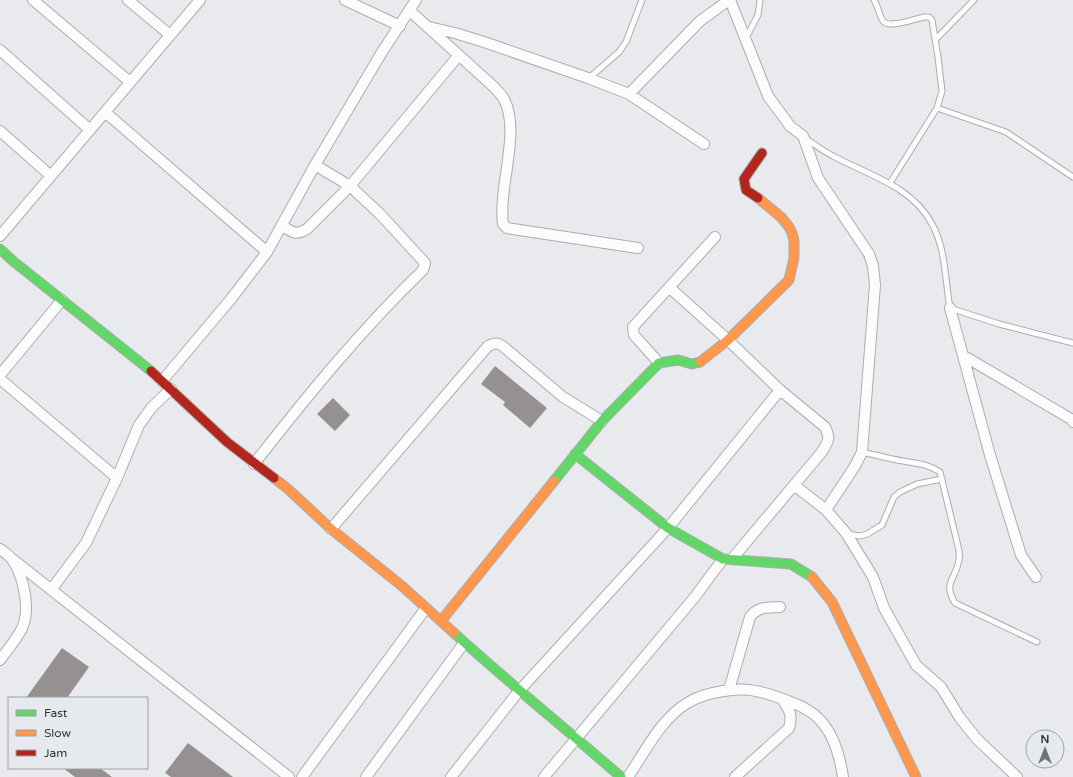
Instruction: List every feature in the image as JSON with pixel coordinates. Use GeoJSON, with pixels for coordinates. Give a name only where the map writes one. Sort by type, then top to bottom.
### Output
{"type":"FeatureCollection","features":[{"type":"Feature","properties":{"kind":"street"},"geometry":{"type":"LineString","coordinates":[[33,0],[130,82]]}},
{"type":"Feature","properties":{"kind":"street"},"geometry":{"type":"LineString","coordinates":[[128,0],[170,35]]}},
{"type":"Feature","properties":{"kind":"street"},"geometry":{"type":"LineString","coordinates":[[0,236],[200,0]]}},
{"type":"Feature","properties":{"kind":"street"},"geometry":{"type":"LineString","coordinates":[[345,0],[400,26]]}},
{"type":"Feature","properties":{"kind":"street"},"geometry":{"type":"LineString","coordinates":[[162,381],[231,299],[267,252],[315,165],[382,52],[416,0]]}},
{"type":"Feature","properties":{"kind":"street"},"geometry":{"type":"LineString","coordinates":[[629,94],[700,21],[729,0],[768,96],[790,126],[803,136],[818,178],[869,254],[873,266],[875,285],[862,452],[855,466],[826,510]]}},
{"type":"Feature","properties":{"kind":"street"},"geometry":{"type":"LineString","coordinates":[[410,11],[494,87],[504,98],[508,111],[510,129],[502,208],[503,224],[507,228],[638,248]]}},
{"type":"Feature","properties":{"kind":"street"},"geometry":{"type":"LineString","coordinates":[[428,27],[455,33],[588,78],[629,94],[704,144]]}},
{"type":"Feature","properties":{"kind":"street"},"geometry":{"type":"LineString","coordinates":[[0,50],[90,130]]}},
{"type":"Feature","properties":{"kind":"street"},"geometry":{"type":"LineString","coordinates":[[282,226],[295,233],[300,233],[307,229],[350,186],[459,55]]}},
{"type":"Feature","properties":{"kind":"street"},"geometry":{"type":"LineString","coordinates":[[105,112],[267,252]]}},
{"type":"Feature","properties":{"kind":"street"},"geometry":{"type":"LineString","coordinates":[[0,131],[51,176]]}},
{"type":"Feature","properties":{"kind":"street"},"geometry":{"type":"LineString","coordinates":[[441,621],[602,421],[659,363],[678,360],[692,364],[699,362],[728,340],[789,280],[793,270],[793,232],[786,221],[746,190],[744,184],[744,179],[762,153]]}},
{"type":"Feature","properties":{"kind":"street"},"geometry":{"type":"LineString","coordinates":[[254,464],[335,364],[425,267],[425,263],[380,214],[350,186],[315,165]]}},
{"type":"Feature","properties":{"kind":"street"},"geometry":{"type":"LineString","coordinates":[[659,363],[634,335],[632,331],[633,327],[715,237]]}},
{"type":"Feature","properties":{"kind":"street"},"geometry":{"type":"LineString","coordinates":[[0,249],[162,381],[214,430],[254,464],[288,489],[331,529],[402,586],[519,691],[621,777]]}},
{"type":"Feature","properties":{"kind":"street"},"geometry":{"type":"LineString","coordinates":[[544,777],[727,559],[794,485],[828,443],[829,435],[825,427],[780,390],[728,340],[670,288]]}},
{"type":"Feature","properties":{"kind":"street"},"geometry":{"type":"LineString","coordinates":[[0,375],[62,300]]}},
{"type":"Feature","properties":{"kind":"street"},"geometry":{"type":"LineString","coordinates":[[950,308],[990,455],[1021,555],[1036,577]]}},
{"type":"Feature","properties":{"kind":"street"},"geometry":{"type":"LineString","coordinates":[[331,529],[488,346],[494,343],[500,344],[563,398],[602,421]]}},
{"type":"Feature","properties":{"kind":"street"},"geometry":{"type":"LineString","coordinates":[[964,356],[1071,419],[1073,422]]}},
{"type":"Feature","properties":{"kind":"street"},"geometry":{"type":"LineString","coordinates":[[0,379],[117,478]]}},
{"type":"Feature","properties":{"kind":"street"},"geometry":{"type":"LineString","coordinates":[[51,590],[86,543],[117,478],[139,425],[152,407],[171,389]]}},
{"type":"Feature","properties":{"kind":"street"},"geometry":{"type":"LineString","coordinates":[[451,777],[519,691],[668,528],[780,390]]}},
{"type":"Feature","properties":{"kind":"street"},"geometry":{"type":"LineString","coordinates":[[575,454],[668,528],[727,559],[791,564],[811,575],[832,602],[916,777]]}},
{"type":"Feature","properties":{"kind":"street"},"geometry":{"type":"LineString","coordinates":[[794,485],[826,510],[846,534],[873,577],[884,608],[916,665],[941,687],[960,718],[977,739],[1017,777]]}},
{"type":"Feature","properties":{"kind":"street"},"geometry":{"type":"LineString","coordinates":[[0,549],[289,777]]}},
{"type":"Feature","properties":{"kind":"street"},"geometry":{"type":"LineString","coordinates":[[0,660],[21,631],[26,614],[26,600],[23,586],[11,558]]}},
{"type":"Feature","properties":{"kind":"street"},"geometry":{"type":"LineString","coordinates":[[302,777],[426,608]]}},
{"type":"Feature","properties":{"kind":"street"},"geometry":{"type":"LineString","coordinates":[[729,690],[750,617],[754,611],[761,608],[780,608]]}},
{"type":"Feature","properties":{"kind":"street"},"geometry":{"type":"LineString","coordinates":[[366,777],[464,643]]}},
{"type":"Feature","properties":{"kind":"street"},"geometry":{"type":"LineString","coordinates":[[628,777],[662,726],[674,713],[689,702],[729,690],[756,691],[782,699],[802,706],[819,718],[829,732],[838,753],[843,777]]}},
{"type":"Feature","properties":{"kind":"street"},"geometry":{"type":"LineString","coordinates":[[735,777],[789,728],[791,713],[782,699]]}},
{"type":"Feature","properties":{"kind":"lane"},"geometry":{"type":"LineString","coordinates":[[588,78],[619,52],[626,42],[642,0]]}},
{"type":"Feature","properties":{"kind":"lane"},"geometry":{"type":"LineString","coordinates":[[746,40],[758,15],[760,0]]}},
{"type":"Feature","properties":{"kind":"lane"},"geometry":{"type":"LineString","coordinates":[[874,0],[884,22],[887,24],[893,25],[924,16],[929,16],[932,20],[936,39],[942,92],[937,108],[890,183]]}},
{"type":"Feature","properties":{"kind":"lane"},"geometry":{"type":"LineString","coordinates":[[936,39],[974,0]]}},
{"type":"Feature","properties":{"kind":"lane"},"geometry":{"type":"LineString","coordinates":[[937,108],[1006,132],[1073,177]]}},
{"type":"Feature","properties":{"kind":"lane"},"geometry":{"type":"LineString","coordinates":[[803,136],[832,156],[890,183],[906,194],[921,208],[932,225],[942,255],[950,308],[999,324],[1073,343]]}},
{"type":"Feature","properties":{"kind":"lane"},"geometry":{"type":"LineString","coordinates":[[862,452],[930,466],[940,472],[958,546],[959,559],[950,583],[949,594],[955,603],[1037,642]]}},
{"type":"Feature","properties":{"kind":"lane"},"geometry":{"type":"LineString","coordinates":[[846,534],[860,536],[867,534],[882,525],[894,497],[900,492],[917,484],[942,479]]}},
{"type":"Feature","properties":{"kind":"building"},"geometry":{"type":"Polygon","coordinates":[[[495,366],[547,408],[530,428],[503,405],[505,402],[481,384],[495,366]]]}},
{"type":"Feature","properties":{"kind":"building"},"geometry":{"type":"Polygon","coordinates":[[[333,398],[350,415],[335,431],[317,414],[333,398]]]}},
{"type":"Feature","properties":{"kind":"building"},"geometry":{"type":"Polygon","coordinates":[[[62,648],[89,667],[68,697],[27,697],[62,648]]]}},
{"type":"Feature","properties":{"kind":"building"},"geometry":{"type":"Polygon","coordinates":[[[188,743],[233,777],[171,777],[165,773],[188,743]]]}},
{"type":"Feature","properties":{"kind":"building"},"geometry":{"type":"Polygon","coordinates":[[[64,769],[101,769],[112,777],[75,777],[64,769]]]}},
{"type":"Feature","properties":{"kind":"traffic: fast"},"geometry":{"type":"LineString","coordinates":[[0,249],[151,371]]}},
{"type":"Feature","properties":{"kind":"traffic: fast"},"geometry":{"type":"LineString","coordinates":[[554,481],[602,421],[659,363],[678,360],[692,364],[700,362]]}},
{"type":"Feature","properties":{"kind":"traffic: fast"},"geometry":{"type":"LineString","coordinates":[[575,454],[668,528],[723,559],[791,564],[812,577]]}},
{"type":"Feature","properties":{"kind":"traffic: fast"},"geometry":{"type":"LineString","coordinates":[[454,633],[621,777]]}},
{"type":"Feature","properties":{"kind":"traffic: slow"},"geometry":{"type":"LineString","coordinates":[[700,362],[728,340],[789,280],[794,258],[794,241],[792,233],[781,217],[758,198]]}},
{"type":"Feature","properties":{"kind":"traffic: slow"},"geometry":{"type":"LineString","coordinates":[[274,478],[331,529],[402,586],[454,633]]}},
{"type":"Feature","properties":{"kind":"traffic: slow"},"geometry":{"type":"LineString","coordinates":[[441,621],[554,481]]}},
{"type":"Feature","properties":{"kind":"traffic: slow"},"geometry":{"type":"LineString","coordinates":[[812,577],[832,602],[916,777]]}},
{"type":"Feature","properties":{"kind":"traffic: jam"},"geometry":{"type":"LineString","coordinates":[[758,198],[746,190],[744,179],[762,153]]}},
{"type":"Feature","properties":{"kind":"traffic: jam"},"geometry":{"type":"LineString","coordinates":[[151,371],[227,442],[274,478]]}}]}
